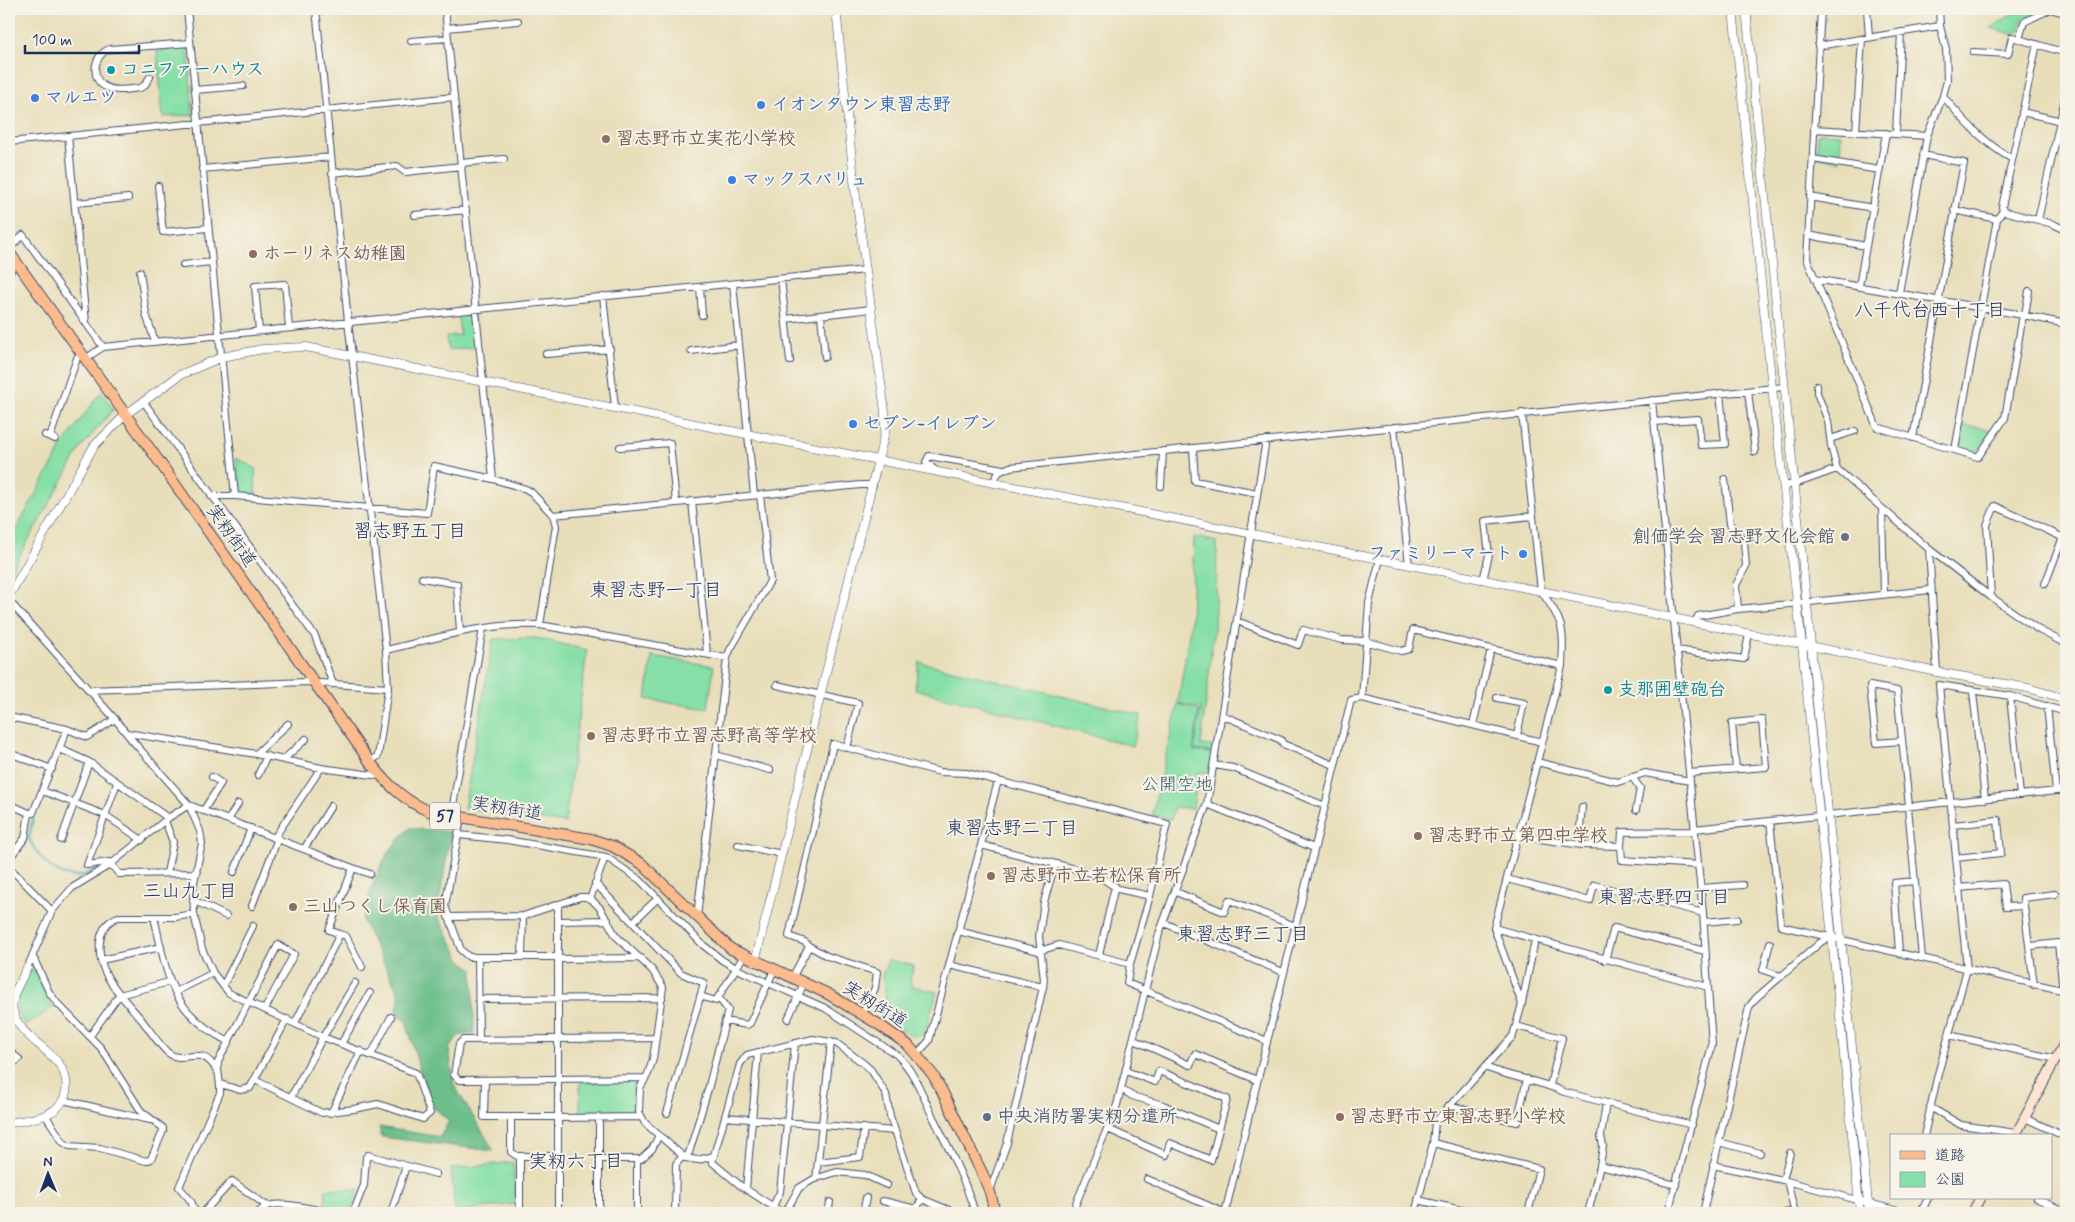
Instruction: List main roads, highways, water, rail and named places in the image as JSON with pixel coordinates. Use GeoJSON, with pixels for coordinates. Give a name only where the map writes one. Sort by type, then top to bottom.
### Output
{"type":"FeatureCollection","features":[{"type":"Feature","properties":{"kind":"main road","name":"実籾街道"},"geometry":{"type":"LineString","coordinates":[[11,254],[380,776],[398,794],[431,812],[456,818],[591,839],[612,846],[641,863],[721,941],[743,956],[828,994],[894,1034],[917,1054],[942,1091],[990,1192],[994,1213]]}},
{"type":"Feature","properties":{"kind":"main road"},"geometry":{"type":"LineString","coordinates":[[2016,1134],[2066,1040]]}},
{"type":"Feature","properties":{"kind":"main road"},"geometry":{"type":"LineString","coordinates":[[1972,1213],[1979,1200]]}},
{"type":"Feature","properties":{"kind":"waterway"},"geometry":{"type":"LineString","coordinates":[[33,817],[29,839],[43,860],[56,871],[64,875],[81,876],[102,865]]}},
{"type":"Feature","properties":{"kind":"place","name":"コニファーハウス"},"geometry":{"type":"Point","coordinates":[111,70]}},
{"type":"Feature","properties":{"kind":"place","name":"マルエツ"},"geometry":{"type":"Point","coordinates":[35,98]}},
{"type":"Feature","properties":{"kind":"place","name":"イオンタウン東習志野"},"geometry":{"type":"Point","coordinates":[761,105]}},
{"type":"Feature","properties":{"kind":"place","name":"習志野市立実花小学校"},"geometry":{"type":"Point","coordinates":[606,139]}},
{"type":"Feature","properties":{"kind":"place","name":"マックスバリュ"},"geometry":{"type":"Point","coordinates":[732,180]}},
{"type":"Feature","properties":{"kind":"place","name":"ホーリネス幼稚園"},"geometry":{"type":"Point","coordinates":[253,254]}},
{"type":"Feature","properties":{"kind":"place","name":"セブン-イレブン"},"geometry":{"type":"Point","coordinates":[853,424]}},
{"type":"Feature","properties":{"kind":"place","name":"創価学会 習志野文化会館"},"geometry":{"type":"Point","coordinates":[1845,537]}},
{"type":"Feature","properties":{"kind":"place","name":"ファミリーマート"},"geometry":{"type":"Point","coordinates":[1523,554]}},
{"type":"Feature","properties":{"kind":"place","name":"支那囲壁砲台"},"geometry":{"type":"Point","coordinates":[1608,690]}},
{"type":"Feature","properties":{"kind":"place","name":"習志野市立習志野高等学校"},"geometry":{"type":"Point","coordinates":[591,736]}},
{"type":"Feature","properties":{"kind":"place","name":"習志野市立第四中学校"},"geometry":{"type":"Point","coordinates":[1418,836]}},
{"type":"Feature","properties":{"kind":"place","name":"習志野市立若松保育所"},"geometry":{"type":"Point","coordinates":[991,876]}},
{"type":"Feature","properties":{"kind":"place","name":"三山つくし保育園"},"geometry":{"type":"Point","coordinates":[293,907]}},
{"type":"Feature","properties":{"kind":"place","name":"中央消防署実籾分遣所"},"geometry":{"type":"Point","coordinates":[987,1117]}},
{"type":"Feature","properties":{"kind":"place","name":"習志野市立東習志野小学校"},"geometry":{"type":"Point","coordinates":[1340,1117]}},
{"type":"Feature","properties":{"kind":"district","name":"八千代台西十丁目"},"geometry":{"type":"Point","coordinates":[1930,310]}},
{"type":"Feature","properties":{"kind":"district","name":"習志野五丁目"},"geometry":{"type":"Point","coordinates":[410,531]}},
{"type":"Feature","properties":{"kind":"district","name":"東習志野一丁目"},"geometry":{"type":"Point","coordinates":[656,590]}},
{"type":"Feature","properties":{"kind":"district","name":"東習志野二丁目"},"geometry":{"type":"Point","coordinates":[1012,828]}},
{"type":"Feature","properties":{"kind":"district","name":"三山九丁目"},"geometry":{"type":"Point","coordinates":[190,891]}},
{"type":"Feature","properties":{"kind":"district","name":"東習志野四丁目"},"geometry":{"type":"Point","coordinates":[1664,897]}},
{"type":"Feature","properties":{"kind":"district","name":"東習志野三丁目"},"geometry":{"type":"Point","coordinates":[1243,934]}},
{"type":"Feature","properties":{"kind":"district","name":"実籾六丁目"},"geometry":{"type":"Point","coordinates":[576,1161]}},
{"type":"Feature","properties":{"kind":"park label","name":"公開空地"},"geometry":{"type":"Point","coordinates":[1177,785]}}]}
